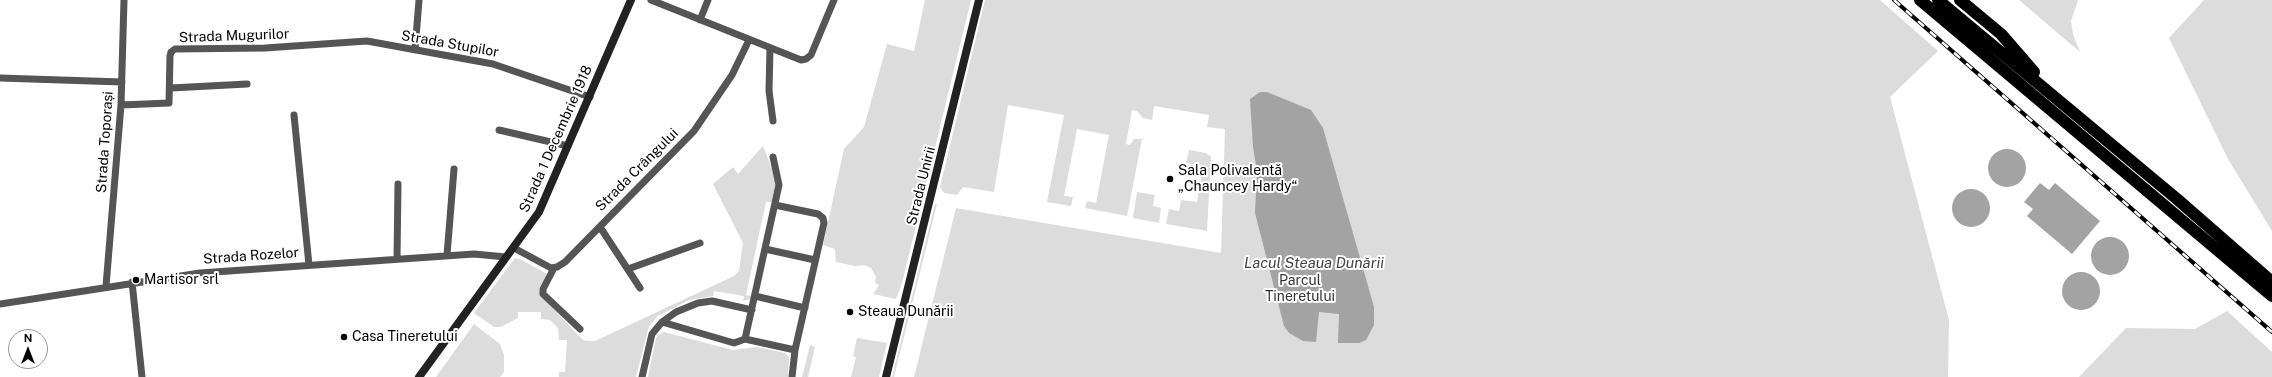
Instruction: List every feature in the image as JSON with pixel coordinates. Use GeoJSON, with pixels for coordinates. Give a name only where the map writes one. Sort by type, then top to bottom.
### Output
{"type":"FeatureCollection","features":[{"type":"Feature","properties":{"kind":"highway"},"geometry":{"type":"LineString","coordinates":[[1920,0],[2272,296]]}},
{"type":"Feature","properties":{"kind":"highway"},"geometry":{"type":"LineString","coordinates":[[1938,0],[2177,199],[2272,282]]}},
{"type":"Feature","properties":{"kind":"highway"},"geometry":{"type":"LineString","coordinates":[[1960,0],[2001,34],[2059,101]]}},
{"type":"Feature","properties":{"kind":"main road","name":"Strada 1 Decembrie 1918"},"geometry":{"type":"LineString","coordinates":[[419,377],[539,212],[590,98],[631,0]]}},
{"type":"Feature","properties":{"kind":"main road","name":"Strada Unirii"},"geometry":{"type":"LineString","coordinates":[[886,377],[979,0]]}},
{"type":"Feature","properties":{"kind":"street","name":"Strada Toporași"},"geometry":{"type":"LineString","coordinates":[[106,286],[121,105],[124,0]]}},
{"type":"Feature","properties":{"kind":"street"},"geometry":{"type":"LineString","coordinates":[[415,50],[419,0]]}},
{"type":"Feature","properties":{"kind":"street"},"geometry":{"type":"LineString","coordinates":[[651,0],[800,60],[809,58],[834,0]]}},
{"type":"Feature","properties":{"kind":"street"},"geometry":{"type":"LineString","coordinates":[[700,20],[708,0]]}},
{"type":"Feature","properties":{"kind":"street","name":"Strada Crângului"},"geometry":{"type":"LineString","coordinates":[[554,268],[565,262],[694,131],[729,80],[749,40]]}},
{"type":"Feature","properties":{"kind":"street","name":"Strada Stupilor"},"geometry":{"type":"LineString","coordinates":[[374,41],[394,47],[493,64],[590,98]]}},
{"type":"Feature","properties":{"kind":"street","name":"Strada Mugurilor"},"geometry":{"type":"LineString","coordinates":[[121,105],[169,103],[171,88],[170,56],[176,49],[272,48],[374,41]]}},
{"type":"Feature","properties":{"kind":"street"},"geometry":{"type":"LineString","coordinates":[[770,48],[769,91],[773,121]]}},
{"type":"Feature","properties":{"kind":"street"},"geometry":{"type":"LineString","coordinates":[[0,78],[122,82]]}},
{"type":"Feature","properties":{"kind":"street"},"geometry":{"type":"LineString","coordinates":[[171,88],[247,84]]}},
{"type":"Feature","properties":{"kind":"street"},"geometry":{"type":"LineString","coordinates":[[294,115],[309,265]]}},
{"type":"Feature","properties":{"kind":"street"},"geometry":{"type":"LineString","coordinates":[[499,130],[568,146]]}},
{"type":"Feature","properties":{"kind":"street"},"geometry":{"type":"LineString","coordinates":[[745,339],[780,181],[773,157]]}},
{"type":"Feature","properties":{"kind":"street"},"geometry":{"type":"LineString","coordinates":[[447,255],[454,169]]}},
{"type":"Feature","properties":{"kind":"street"},"geometry":{"type":"LineString","coordinates":[[398,184],[398,259]]}},
{"type":"Feature","properties":{"kind":"street"},"geometry":{"type":"LineString","coordinates":[[775,205],[818,214],[824,223],[795,350],[792,377]]}},
{"type":"Feature","properties":{"kind":"street"},"geometry":{"type":"LineString","coordinates":[[600,227],[640,288]]}},
{"type":"Feature","properties":{"kind":"street"},"geometry":{"type":"LineString","coordinates":[[628,269],[700,243]]}},
{"type":"Feature","properties":{"kind":"street"},"geometry":{"type":"LineString","coordinates":[[514,248],[554,268],[543,289],[543,294],[580,329]]}},
{"type":"Feature","properties":{"kind":"street"},"geometry":{"type":"LineString","coordinates":[[766,249],[816,260]]}},
{"type":"Feature","properties":{"kind":"street","name":"Strada Rozelor"},"geometry":{"type":"LineString","coordinates":[[0,304],[195,273],[447,255],[485,254],[506,257]]}},
{"type":"Feature","properties":{"kind":"street"},"geometry":{"type":"LineString","coordinates":[[132,282],[142,377]]}},
{"type":"Feature","properties":{"kind":"street"},"geometry":{"type":"LineString","coordinates":[[755,296],[805,308]]}},
{"type":"Feature","properties":{"kind":"street"},"geometry":{"type":"LineString","coordinates":[[642,377],[652,334],[662,322],[685,307],[708,301],[752,310]]}},
{"type":"Feature","properties":{"kind":"street"},"geometry":{"type":"LineString","coordinates":[[662,322],[734,343],[745,339],[795,350]]}},
{"type":"Feature","properties":{"kind":"green space"},"geometry":{"type":"Polygon","coordinates":[[[925,0],[971,0],[902,283],[896,299],[873,294],[879,285],[875,283],[876,277],[871,268],[864,265],[855,266],[836,262],[835,249],[823,245],[844,149],[864,127],[887,44],[914,51],[925,0]]]}},
{"type":"Feature","properties":{"kind":"green space","name":"Parcul Tineretului"},"geometry":{"type":"Polygon","coordinates":[[[985,0],[1880,0],[1938,51],[1890,97],[1949,320],[1948,377],[914,377],[956,208],[1221,253],[1225,129],[1207,127],[1209,115],[1154,106],[1152,120],[1143,118],[1137,111],[1132,110],[1126,144],[1130,145],[1134,139],[1142,139],[1127,216],[1085,208],[1087,201],[1096,203],[1109,135],[1077,129],[1064,196],[1073,197],[1071,206],[1047,202],[1064,115],[1008,105],[994,192],[963,187],[957,195],[944,193],[940,187],[985,0]]]}},
{"type":"Feature","properties":{"kind":"green space"},"geometry":{"type":"Polygon","coordinates":[[[2019,0],[2078,0],[2071,21],[2073,34],[2080,52],[2019,0]]]}},
{"type":"Feature","properties":{"kind":"green space"},"geometry":{"type":"Polygon","coordinates":[[[2204,0],[2272,0],[2272,231],[2228,159],[2169,38],[2204,0]]]}},
{"type":"Feature","properties":{"kind":"green space"},"geometry":{"type":"Polygon","coordinates":[[[763,146],[775,177],[776,185],[773,202],[766,202],[746,295],[751,296],[751,299],[743,301],[744,296],[714,291],[713,296],[689,300],[658,316],[649,326],[636,377],[559,377],[559,372],[565,372],[567,340],[559,340],[558,328],[550,320],[541,319],[541,312],[518,312],[518,318],[501,327],[494,327],[474,313],[515,258],[522,260],[547,274],[539,288],[540,295],[583,340],[587,341],[595,341],[734,276],[739,271],[743,243],[713,184],[733,167],[738,174],[763,146]]]}},
{"type":"Feature","properties":{"kind":"green space"},"geometry":{"type":"Polygon","coordinates":[[[1189,150],[1206,153],[1211,157],[1207,231],[1166,224],[1169,209],[1179,211],[1181,200],[1197,202],[1203,166],[1186,163],[1189,150]]]}},
{"type":"Feature","properties":{"kind":"green space"},"geometry":{"type":"Polygon","coordinates":[[[1137,192],[1155,195],[1153,206],[1161,208],[1159,223],[1133,218],[1137,192]]]}},
{"type":"Feature","properties":{"kind":"green space"},"geometry":{"type":"Polygon","coordinates":[[[935,204],[937,204],[894,377],[892,377],[935,204]]]}},
{"type":"Feature","properties":{"kind":"green space"},"geometry":{"type":"Polygon","coordinates":[[[2227,311],[2272,352],[2272,377],[2079,377],[2126,328],[2195,329],[2227,311]]]}},
{"type":"Feature","properties":{"kind":"green space"},"geometry":{"type":"Polygon","coordinates":[[[474,324],[500,344],[504,355],[504,372],[500,377],[436,377],[474,324]]]}},
{"type":"Feature","properties":{"kind":"green space"},"geometry":{"type":"Polygon","coordinates":[[[664,332],[733,350],[757,347],[785,353],[789,357],[788,377],[648,377],[656,338],[664,332]]]}},
{"type":"Feature","properties":{"kind":"green space"},"geometry":{"type":"Polygon","coordinates":[[[857,338],[887,343],[879,377],[851,377],[856,357],[853,356],[857,338]]]}},
{"type":"Feature","properties":{"kind":"green space"},"geometry":{"type":"Polygon","coordinates":[[[810,345],[815,347],[808,377],[802,377],[810,345]]]}},
{"type":"Feature","properties":{"kind":"water","name":"Lacul Steaua Dunării"},"geometry":{"type":"Polygon","coordinates":[[[1260,92],[1267,92],[1311,110],[1323,128],[1374,307],[1374,325],[1366,340],[1359,343],[1338,343],[1339,314],[1319,312],[1316,342],[1303,341],[1289,333],[1284,326],[1255,213],[1257,171],[1253,147],[1250,99],[1260,92]]]}},
{"type":"Feature","properties":{"kind":"water"},"geometry":{"type":"Polygon","coordinates":[[[2003,149],[2011,149],[2018,152],[2023,157],[2026,168],[2023,179],[2018,184],[2011,187],[2003,187],[1996,184],[1991,179],[1988,172],[1988,164],[1991,157],[1996,152],[2003,149]]]}},
{"type":"Feature","properties":{"kind":"water"},"geometry":{"type":"Polygon","coordinates":[[[2040,183],[2049,190],[2055,183],[2100,221],[2072,254],[2027,216],[2033,209],[2024,202],[2040,183]]]}},
{"type":"Feature","properties":{"kind":"water"},"geometry":{"type":"Polygon","coordinates":[[[1967,189],[1975,189],[1982,192],[1987,197],[1990,208],[1987,219],[1982,224],[1975,227],[1967,227],[1960,224],[1955,219],[1952,212],[1952,204],[1955,197],[1960,192],[1967,189]]]}},
{"type":"Feature","properties":{"kind":"water"},"geometry":{"type":"Polygon","coordinates":[[[2106,237],[2114,237],[2121,240],[2126,245],[2129,256],[2126,267],[2121,272],[2114,275],[2106,275],[2099,272],[2094,267],[2091,260],[2091,252],[2094,245],[2099,240],[2106,237]]]}},
{"type":"Feature","properties":{"kind":"water"},"geometry":{"type":"Polygon","coordinates":[[[2077,272],[2085,272],[2092,275],[2097,280],[2100,291],[2097,302],[2092,307],[2085,310],[2077,310],[2070,307],[2065,302],[2062,295],[2062,287],[2065,280],[2070,275],[2077,272]]]}},
{"type":"Feature","properties":{"kind":"railway"},"geometry":{"type":"LineString","coordinates":[[1894,0],[2272,332]]}},
{"type":"Feature","properties":{"kind":"place","name":"Sala Polivalentă „Chauncey Hardy“"},"geometry":{"type":"Point","coordinates":[1170,179]}},
{"type":"Feature","properties":{"kind":"place","name":"Martisor srl"},"geometry":{"type":"Point","coordinates":[136,280]}},
{"type":"Feature","properties":{"kind":"place","name":"Steaua Dunării"},"geometry":{"type":"Point","coordinates":[850,312]}},
{"type":"Feature","properties":{"kind":"place","name":"Casa Tineretului"},"geometry":{"type":"Point","coordinates":[344,337]}}]}
